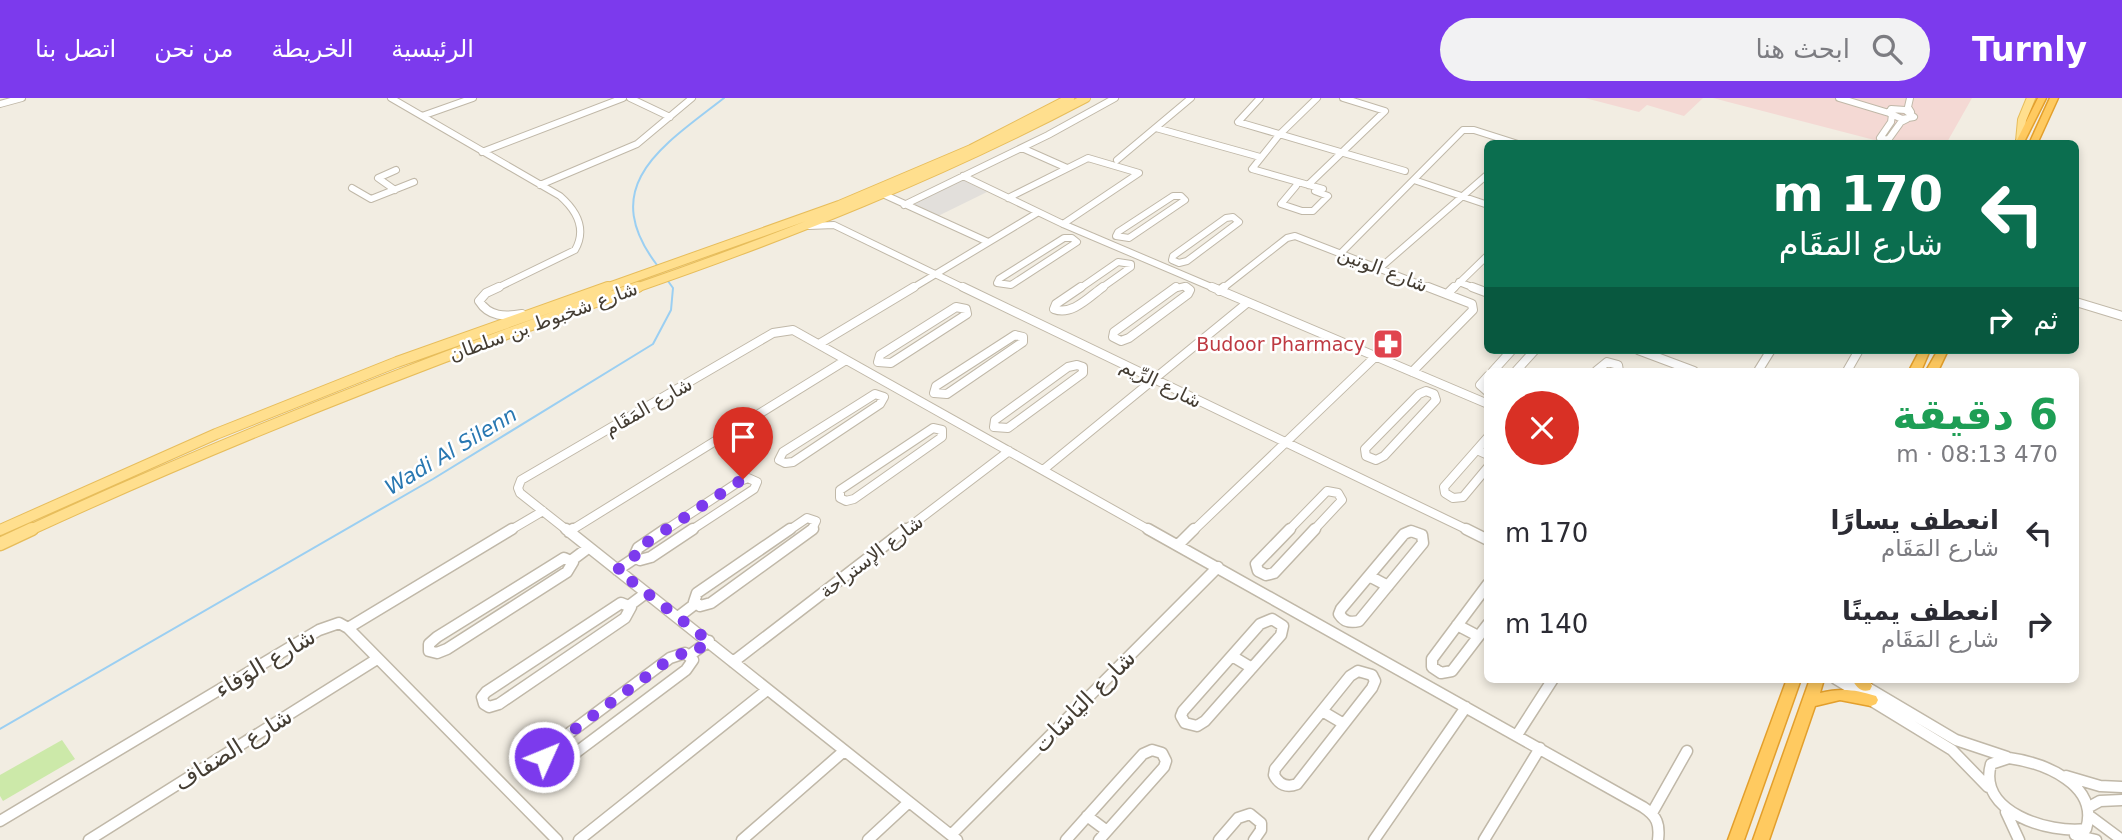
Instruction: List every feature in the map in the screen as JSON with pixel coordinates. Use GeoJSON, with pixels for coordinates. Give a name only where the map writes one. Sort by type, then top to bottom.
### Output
{"type":"FeatureCollection","features":[{"type":"Feature","properties":{"kind":"highway"},"geometry":{"type":"LineString","coordinates":[[2021,140],[2042,98]]}},
{"type":"Feature","properties":{"kind":"highway"},"geometry":{"type":"LineString","coordinates":[[2036,140],[2053,98]]}},
{"type":"Feature","properties":{"kind":"highway"},"geometry":{"type":"LineString","coordinates":[[1784,707],[1786,683]]}},
{"type":"Feature","properties":{"kind":"highway"},"geometry":{"type":"LineString","coordinates":[[1736,840],[1793,683]]}},
{"type":"Feature","properties":{"kind":"highway"},"geometry":{"type":"LineString","coordinates":[[1761,840],[1815,683]]}},
{"type":"Feature","properties":{"kind":"highway"},"geometry":{"type":"LineString","coordinates":[[1808,702],[1862,686]]}},
{"type":"Feature","properties":{"kind":"main road","name":"شارع شخبوط بن سلطان"},"geometry":{"type":"LineString","coordinates":[[800,229],[792,228],[841,209],[971,149],[1070,98]]}},
{"type":"Feature","properties":{"kind":"main road","name":"شارع شخبوط بن سلطان"},"geometry":{"type":"LineString","coordinates":[[701,261],[885,195],[1002,142],[1086,98]]}},
{"type":"Feature","properties":{"kind":"main road"},"geometry":{"type":"LineString","coordinates":[[2020,140],[2022,120],[2029,100]]}},
{"type":"Feature","properties":{"kind":"main road","name":"شارع شخبوط بن سلطان"},"geometry":{"type":"LineString","coordinates":[[0,544],[159,471],[314,406],[631,285],[800,229]]}},
{"type":"Feature","properties":{"kind":"main road","name":"شارع شخبوط بن سلطان"},"geometry":{"type":"LineString","coordinates":[[0,530],[216,435],[462,339],[549,308],[631,285]]}},
{"type":"Feature","properties":{"kind":"street"},"geometry":{"type":"LineString","coordinates":[[0,104],[22,98]]}},
{"type":"Feature","properties":{"kind":"street"},"geometry":{"type":"LineString","coordinates":[[391,98],[540,185],[566,201],[575,211],[580,222],[580,243],[567,256],[483,295],[479,303],[493,314],[510,316],[549,308]]}},
{"type":"Feature","properties":{"kind":"street"},"geometry":{"type":"LineString","coordinates":[[422,116],[473,98]]}},
{"type":"Feature","properties":{"kind":"street"},"geometry":{"type":"LineString","coordinates":[[482,152],[623,98]]}},
{"type":"Feature","properties":{"kind":"street"},"geometry":{"type":"LineString","coordinates":[[630,98],[662,114],[672,114]]}},
{"type":"Feature","properties":{"kind":"street"},"geometry":{"type":"LineString","coordinates":[[540,185],[633,146],[692,98]]}},
{"type":"Feature","properties":{"kind":"street"},"geometry":{"type":"LineString","coordinates":[[904,205],[1041,139],[1115,98]]}},
{"type":"Feature","properties":{"kind":"street"},"geometry":{"type":"LineString","coordinates":[[1117,160],[1191,98]]}},
{"type":"Feature","properties":{"kind":"street"},"geometry":{"type":"LineString","coordinates":[[1260,98],[1238,122],[1405,171]]}},
{"type":"Feature","properties":{"kind":"street"},"geometry":{"type":"LineString","coordinates":[[1296,186],[1281,204],[1311,212],[1328,196],[1296,186],[1251,176],[1254,171],[1252,168],[1279,135],[1317,98]]}},
{"type":"Feature","properties":{"kind":"street"},"geometry":{"type":"LineString","coordinates":[[1308,185],[1385,111],[1343,98]]}},
{"type":"Feature","properties":{"kind":"street"},"geometry":{"type":"LineString","coordinates":[[1839,98],[1909,116]]}},
{"type":"Feature","properties":{"kind":"street"},"geometry":{"type":"LineString","coordinates":[[1892,111],[1903,107],[1908,98]]}},
{"type":"Feature","properties":{"kind":"street"},"geometry":{"type":"LineString","coordinates":[[1908,98],[1909,116]]}},
{"type":"Feature","properties":{"kind":"street"},"geometry":{"type":"LineString","coordinates":[[1892,111],[1882,139],[1888,140],[1909,116]]}},
{"type":"Feature","properties":{"kind":"street"},"geometry":{"type":"LineString","coordinates":[[1156,128],[1260,157]]}},
{"type":"Feature","properties":{"kind":"street"},"geometry":{"type":"LineString","coordinates":[[1341,253],[1463,130],[1474,130],[1505,140]]}},
{"type":"Feature","properties":{"kind":"street"},"geometry":{"type":"LineString","coordinates":[[1022,148],[1067,169]]}},
{"type":"Feature","properties":{"kind":"street"},"geometry":{"type":"LineString","coordinates":[[1008,198],[1093,158],[1139,174],[1063,224]]}},
{"type":"Feature","properties":{"kind":"street"},"geometry":{"type":"LineString","coordinates":[[395,190],[378,178],[396,170]]}},
{"type":"Feature","properties":{"kind":"street"},"geometry":{"type":"LineString","coordinates":[[1254,171],[1322,189]]}},
{"type":"Feature","properties":{"kind":"street"},"geometry":{"type":"LineString","coordinates":[[963,176],[1037,213],[1483,402]]}},
{"type":"Feature","properties":{"kind":"street"},"geometry":{"type":"LineString","coordinates":[[1380,268],[1484,177]]}},
{"type":"Feature","properties":{"kind":"street"},"geometry":{"type":"LineString","coordinates":[[1413,180],[1484,204]]}},
{"type":"Feature","properties":{"kind":"street"},"geometry":{"type":"LineString","coordinates":[[352,188],[369,199],[414,182]]}},
{"type":"Feature","properties":{"kind":"street"},"geometry":{"type":"LineString","coordinates":[[885,195],[988,242]]}},
{"type":"Feature","properties":{"kind":"street"},"geometry":{"type":"LineString","coordinates":[[1110,244],[1119,238],[1129,238],[1184,202],[1184,198],[1172,197],[1116,233],[1119,238]]}},
{"type":"Feature","properties":{"kind":"street"},"geometry":{"type":"LineString","coordinates":[[800,229],[821,224],[835,225],[834,219],[841,209]]}},
{"type":"Feature","properties":{"kind":"street"},"geometry":{"type":"LineString","coordinates":[[819,344],[1037,213]]}},
{"type":"Feature","properties":{"kind":"street"},"geometry":{"type":"LineString","coordinates":[[1139,218],[1152,223]]}},
{"type":"Feature","properties":{"kind":"street"},"geometry":{"type":"LineString","coordinates":[[1166,268],[1175,262],[1185,262],[1238,223],[1238,219],[1227,218],[1171,257],[1175,262]]}},
{"type":"Feature","properties":{"kind":"street","name":"شارع الرِّيم"},"geometry":{"type":"LineString","coordinates":[[835,225],[1484,538]]}},
{"type":"Feature","properties":{"kind":"street"},"geometry":{"type":"LineString","coordinates":[[1074,238],[1077,243],[1010,285],[998,285],[998,280],[1038,254],[1083,232]]}},
{"type":"Feature","properties":{"kind":"street","name":"شارع الوتين"},"geometry":{"type":"LineString","coordinates":[[1219,291],[1291,237],[1299,237],[1471,303],[1474,309],[1412,372]]}},
{"type":"Feature","properties":{"kind":"street"},"geometry":{"type":"LineString","coordinates":[[1196,240],[1209,245]]}},
{"type":"Feature","properties":{"kind":"street"},"geometry":{"type":"LineString","coordinates":[[1038,254],[1050,260]]}},
{"type":"Feature","properties":{"kind":"street"},"geometry":{"type":"LineString","coordinates":[[1129,262],[1131,267],[1069,311],[1059,312],[1054,309],[1056,304],[1118,262],[1129,262],[1137,256]]}},
{"type":"Feature","properties":{"kind":"street"},"geometry":{"type":"LineString","coordinates":[[1447,294],[1484,259]]}},
{"type":"Feature","properties":{"kind":"street"},"geometry":{"type":"LineString","coordinates":[[1093,279],[1106,285]]}},
{"type":"Feature","properties":{"kind":"street"},"geometry":{"type":"LineString","coordinates":[[1187,287],[1190,293],[1128,339],[1121,341],[1113,337],[1114,332],[1177,286],[1187,287],[1195,281]]}},
{"type":"Feature","properties":{"kind":"street"},"geometry":{"type":"LineString","coordinates":[[1459,282],[1484,291]]}},
{"type":"Feature","properties":{"kind":"street"},"geometry":{"type":"LineString","coordinates":[[2079,298],[2122,310]]}},
{"type":"Feature","properties":{"kind":"street"},"geometry":{"type":"LineString","coordinates":[[1043,470],[1247,303]]}},
{"type":"Feature","properties":{"kind":"street"},"geometry":{"type":"LineString","coordinates":[[2079,303],[2122,316]]}},
{"type":"Feature","properties":{"kind":"street"},"geometry":{"type":"LineString","coordinates":[[1151,305],[1165,312]]}},
{"type":"Feature","properties":{"kind":"street"},"geometry":{"type":"LineString","coordinates":[[866,372],[879,363],[891,363],[965,315],[967,310],[954,308],[878,357],[879,363]]}},
{"type":"Feature","properties":{"kind":"street"},"geometry":{"type":"LineString","coordinates":[[462,339],[490,324],[493,314]]}},
{"type":"Feature","properties":{"kind":"street","name":"شارع المَقَام"},"geometry":{"type":"LineString","coordinates":[[954,838],[543,511],[518,489],[519,482],[776,332],[793,330],[1652,813]]}},
{"type":"Feature","properties":{"kind":"street"},"geometry":{"type":"LineString","coordinates":[[909,336],[923,343]]}},
{"type":"Feature","properties":{"kind":"street"},"geometry":{"type":"LineString","coordinates":[[923,403],[936,394],[947,394],[979,373],[1021,343],[1023,337],[1009,337],[934,388],[936,394]]}},
{"type":"Feature","properties":{"kind":"street"},"geometry":{"type":"LineString","coordinates":[[1496,368],[1508,354]]}},
{"type":"Feature","properties":{"kind":"street"},"geometry":{"type":"LineString","coordinates":[[1519,368],[1531,354]]}},
{"type":"Feature","properties":{"kind":"street"},"geometry":{"type":"LineString","coordinates":[[1650,354],[1686,368]]}},
{"type":"Feature","properties":{"kind":"street"},"geometry":{"type":"LineString","coordinates":[[1178,545],[1375,357]]}},
{"type":"Feature","properties":{"kind":"street"},"geometry":{"type":"LineString","coordinates":[[569,532],[846,360]]}},
{"type":"Feature","properties":{"kind":"street"},"geometry":{"type":"LineString","coordinates":[[1600,368],[1607,362],[1618,365],[1618,368]]}},
{"type":"Feature","properties":{"kind":"street"},"geometry":{"type":"LineString","coordinates":[[1500,363],[1510,368]]}},
{"type":"Feature","properties":{"kind":"street"},"geometry":{"type":"LineString","coordinates":[[966,366],[979,373]]}},
{"type":"Feature","properties":{"kind":"street"},"geometry":{"type":"LineString","coordinates":[[984,437],[996,428],[1008,428],[1083,373],[1083,367],[1070,366],[994,421],[996,428]]}},
{"type":"Feature","properties":{"kind":"street"},"geometry":{"type":"LineString","coordinates":[[1432,393],[1439,384]]}},
{"type":"Feature","properties":{"kind":"street"},"geometry":{"type":"LineString","coordinates":[[882,395],[884,400],[880,404],[793,462],[785,463],[779,460],[781,453],[872,394],[882,395],[894,387]]}},
{"type":"Feature","properties":{"kind":"street"},"geometry":{"type":"LineString","coordinates":[[1421,393],[1432,393],[1436,400],[1381,459],[1373,460],[1366,456],[1365,449],[1421,393]]}},
{"type":"Feature","properties":{"kind":"street"},"geometry":{"type":"LineString","coordinates":[[1026,397],[1040,404]]}},
{"type":"Feature","properties":{"kind":"street"},"geometry":{"type":"LineString","coordinates":[[1399,415],[1415,422]]}},
{"type":"Feature","properties":{"kind":"street"},"geometry":{"type":"LineString","coordinates":[[835,418],[848,425]]}},
{"type":"Feature","properties":{"kind":"street"},"geometry":{"type":"LineString","coordinates":[[940,429],[942,437],[855,499],[844,501],[838,497],[840,490],[928,429],[940,429],[953,420]]}},
{"type":"Feature","properties":{"kind":"street"},"geometry":{"type":"LineString","coordinates":[[1484,442],[1444,487],[1445,493],[1453,498],[1463,497],[1484,472]]}},
{"type":"Feature","properties":{"kind":"street"},"geometry":{"type":"LineString","coordinates":[[1477,450],[1484,453]]}},
{"type":"Feature","properties":{"kind":"street","name":"شارع الإستراحة"},"geometry":{"type":"LineString","coordinates":[[733,662],[1009,451]]}},
{"type":"Feature","properties":{"kind":"street"},"geometry":{"type":"LineString","coordinates":[[894,453],[908,461]]}},
{"type":"Feature","properties":{"kind":"street"},"geometry":{"type":"LineString","coordinates":[[617,570],[635,558],[649,558],[754,489],[757,482],[751,478],[743,479],[635,550],[635,558]]}},
{"type":"Feature","properties":{"kind":"street"},"geometry":{"type":"LineString","coordinates":[[1325,492],[1341,494],[1342,500],[1303,543],[1274,573],[1261,573],[1256,569],[1256,564],[1325,492]]}},
{"type":"Feature","properties":{"kind":"street"},"geometry":{"type":"LineString","coordinates":[[543,511],[348,628],[556,840]]}},
{"type":"Feature","properties":{"kind":"street"},"geometry":{"type":"LineString","coordinates":[[803,519],[816,521],[814,529],[711,603],[703,606],[695,604],[693,600],[697,593],[803,519]]}},
{"type":"Feature","properties":{"kind":"street"},"geometry":{"type":"LineString","coordinates":[[680,520],[693,529]]}},
{"type":"Feature","properties":{"kind":"street"},"geometry":{"type":"LineString","coordinates":[[1334,634],[1345,621],[1359,621],[1423,543],[1424,539],[1420,533],[1411,531],[1404,534],[1339,612],[1345,621]]}},
{"type":"Feature","properties":{"kind":"street"},"geometry":{"type":"LineString","coordinates":[[1285,534],[1303,543]]}},
{"type":"Feature","properties":{"kind":"street"},"geometry":{"type":"LineString","coordinates":[[572,560],[572,567],[567,572],[447,649],[437,653],[429,651],[428,647],[433,640],[557,561],[572,560],[589,548]]}},
{"type":"Feature","properties":{"kind":"street"},"geometry":{"type":"LineString","coordinates":[[741,563],[754,572]]}},
{"type":"Feature","properties":{"kind":"street","name":"شارع اليَاسَات"},"geometry":{"type":"LineString","coordinates":[[954,838],[1218,567]]}},
{"type":"Feature","properties":{"kind":"street"},"geometry":{"type":"LineString","coordinates":[[1249,585],[1261,573]]}},
{"type":"Feature","properties":{"kind":"street"},"geometry":{"type":"LineString","coordinates":[[1369,576],[1388,586]]}},
{"type":"Feature","properties":{"kind":"street"},"geometry":{"type":"LineString","coordinates":[[1484,589],[1432,659],[1432,667],[1438,671],[1452,671],[1484,629]]}},
{"type":"Feature","properties":{"kind":"street"},"geometry":{"type":"LineString","coordinates":[[510,591],[522,601]]}},
{"type":"Feature","properties":{"kind":"street"},"geometry":{"type":"LineString","coordinates":[[630,605],[631,612],[625,618],[499,704],[484,704],[482,697],[486,692],[617,604],[630,605],[646,593]]}},
{"type":"Feature","properties":{"kind":"street"},"geometry":{"type":"LineString","coordinates":[[678,617],[695,604]]}},
{"type":"Feature","properties":{"kind":"street"},"geometry":{"type":"LineString","coordinates":[[1278,621],[1289,609]]}},
{"type":"Feature","properties":{"kind":"street"},"geometry":{"type":"LineString","coordinates":[[1265,620],[1278,621],[1283,626],[1281,635],[1205,721],[1197,726],[1185,723],[1181,716],[1183,711],[1232,656],[1265,620]]}},
{"type":"Feature","properties":{"kind":"street","name":"شارع الوَفاء"},"geometry":{"type":"LineString","coordinates":[[0,821],[319,630],[338,623],[348,628]]}},
{"type":"Feature","properties":{"kind":"street"},"geometry":{"type":"LineString","coordinates":[[1457,625],[1478,636]]}},
{"type":"Feature","properties":{"kind":"street"},"geometry":{"type":"LineString","coordinates":[[564,639],[577,651]]}},
{"type":"Feature","properties":{"kind":"street"},"geometry":{"type":"LineString","coordinates":[[690,655],[709,641]]}},
{"type":"Feature","properties":{"kind":"street"},"geometry":{"type":"LineString","coordinates":[[685,653],[693,660],[686,670],[566,760],[555,765],[546,762],[545,754],[549,748],[627,691],[674,656],[685,653]]}},
{"type":"Feature","properties":{"kind":"street"},"geometry":{"type":"LineString","coordinates":[[1232,656],[1252,668]]}},
{"type":"Feature","properties":{"kind":"street"},"geometry":{"type":"LineString","coordinates":[[1369,673],[1377,658]]}},
{"type":"Feature","properties":{"kind":"street","name":"شارع الضفاف"},"geometry":{"type":"LineString","coordinates":[[89,840],[377,659]]}},
{"type":"Feature","properties":{"kind":"street"},"geometry":{"type":"LineString","coordinates":[[1427,685],[1438,671]]}},
{"type":"Feature","properties":{"kind":"street"},"geometry":{"type":"LineString","coordinates":[[1355,672],[1369,673],[1374,678],[1372,688],[1297,784],[1281,785],[1275,778],[1275,769],[1322,711],[1355,672]]}},
{"type":"Feature","properties":{"kind":"street"},"geometry":{"type":"LineString","coordinates":[[1517,735],[1550,683]]}},
{"type":"Feature","properties":{"kind":"street"},"geometry":{"type":"LineString","coordinates":[[1862,686],[1956,740],[2008,758],[2030,761],[2086,783],[2122,787]]}},
{"type":"Feature","properties":{"kind":"street"},"geometry":{"type":"LineString","coordinates":[[1862,686],[1952,750],[1989,788],[2003,807],[2019,840]]}},
{"type":"Feature","properties":{"kind":"street"},"geometry":{"type":"LineString","coordinates":[[579,840],[767,690]]}},
{"type":"Feature","properties":{"kind":"street"},"geometry":{"type":"LineString","coordinates":[[627,691],[641,704]]}},
{"type":"Feature","properties":{"kind":"street"},"geometry":{"type":"LineString","coordinates":[[1374,840],[1466,707]]}},
{"type":"Feature","properties":{"kind":"street"},"geometry":{"type":"LineString","coordinates":[[1322,711],[1344,724]]}},
{"type":"Feature","properties":{"kind":"street"},"geometry":{"type":"LineString","coordinates":[[1484,840],[1540,748]]}},
{"type":"Feature","properties":{"kind":"street"},"geometry":{"type":"LineString","coordinates":[[1066,840],[1087,816],[1146,752],[1152,750],[1162,753],[1166,758],[1164,767],[1103,835],[1087,816]]}},
{"type":"Feature","properties":{"kind":"street"},"geometry":{"type":"LineString","coordinates":[[742,840],[844,751]]}},
{"type":"Feature","properties":{"kind":"street"},"geometry":{"type":"LineString","coordinates":[[1658,840],[1660,826],[1652,813],[1687,751]]}},
{"type":"Feature","properties":{"kind":"street"},"geometry":{"type":"LineString","coordinates":[[1989,788],[1987,770],[1999,760],[2008,758]]}},
{"type":"Feature","properties":{"kind":"street"},"geometry":{"type":"LineString","coordinates":[[2054,771],[2080,792],[2090,812],[2122,840]]}},
{"type":"Feature","properties":{"kind":"street"},"geometry":{"type":"LineString","coordinates":[[2003,807],[2024,823],[2055,838],[2073,835],[2086,829],[2090,812],[2099,801],[2122,800]]}},
{"type":"Feature","properties":{"kind":"street"},"geometry":{"type":"LineString","coordinates":[[869,840],[908,802]]}},
{"type":"Feature","properties":{"kind":"street"},"geometry":{"type":"LineString","coordinates":[[1219,840],[1237,818],[1246,814],[1257,817],[1261,823],[1261,830],[1254,840]]}},
{"type":"Feature","properties":{"kind":"street"},"geometry":{"type":"LineString","coordinates":[[2073,835],[2096,840]]}},
{"type":"Feature","properties":{"kind":"shaded area"},"geometry":{"type":"Polygon","coordinates":[[[1585,98],[1703,98],[1684,116],[1647,105],[1639,112],[1585,98]]]}},
{"type":"Feature","properties":{"kind":"shaded area"},"geometry":{"type":"Polygon","coordinates":[[[1713,98],[1972,98],[1948,140],[1874,140],[1713,98]]]}},
{"type":"Feature","properties":{"kind":"shaded area"},"geometry":{"type":"Polygon","coordinates":[[[961,179],[987,192],[938,216],[911,203],[961,179]]]}},
{"type":"Feature","properties":{"kind":"green space"},"geometry":{"type":"Polygon","coordinates":[[[62,740],[75,759],[3,801],[0,796],[0,775],[62,740]]]}},
{"type":"Feature","properties":{"kind":"waterway","name":"Wadi Al Silenn"},"geometry":{"type":"LineString","coordinates":[[657,265],[640,237],[633,212],[636,189],[645,169],[660,150],[724,98]]}},
{"type":"Feature","properties":{"kind":"waterway","name":"Wadi Al Silenn"},"geometry":{"type":"LineString","coordinates":[[0,729],[433,479],[653,344],[671,310],[673,288],[668,281]]}},
{"type":"Feature","properties":{"kind":"place","name":"Budoor Pharmacy"},"geometry":{"type":"Point","coordinates":[1388,344]}},
{"type":"Feature","properties":{"kind":"route"},"geometry":{"type":"LineString","coordinates":[[544,757],[552,746],[674,656],[685,653],[690,655],[709,641],[617,570],[635,558],[633,554],[638,548],[743,479]]}}]}
